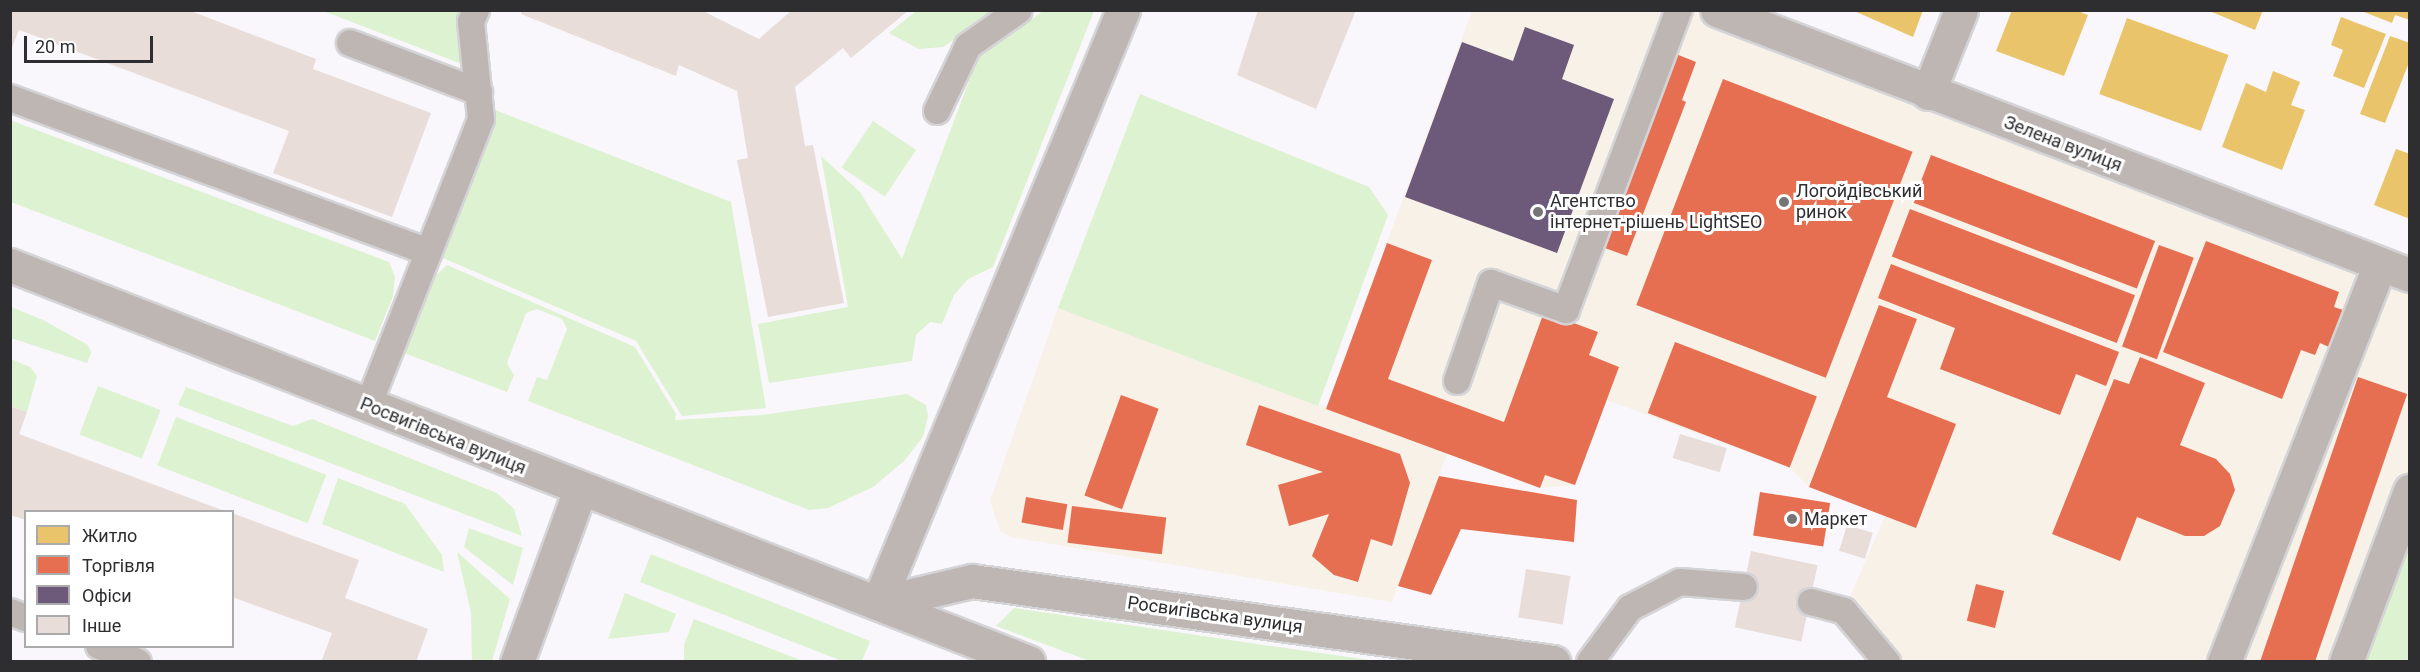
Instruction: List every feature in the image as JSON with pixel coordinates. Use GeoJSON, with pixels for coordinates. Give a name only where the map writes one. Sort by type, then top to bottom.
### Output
{"type":"FeatureCollection","features":[{"type":"Feature","properties":{"kind":"street"},"geometry":{"type":"LineString","coordinates":[[878,603],[1123,10]]}},
{"type":"Feature","properties":{"kind":"street","name":"Зелена вулиця"},"geometry":{"type":"LineString","coordinates":[[1717,10],[1928,93],[2395,269]]}},
{"type":"Feature","properties":{"kind":"street"},"geometry":{"type":"LineString","coordinates":[[1928,93],[1961,10]]}},
{"type":"Feature","properties":{"kind":"street","name":"Росвигівська вулиця"},"geometry":{"type":"LineString","coordinates":[[10,265],[580,490],[1028,662]]}},
{"type":"Feature","properties":{"kind":"street"},"geometry":{"type":"LineString","coordinates":[[2224,662],[2395,269]]}},
{"type":"Feature","properties":{"kind":"street"},"geometry":{"type":"LineString","coordinates":[[517,662],[580,490]]}},
{"type":"Feature","properties":{"kind":"street"},"geometry":{"type":"LineString","coordinates":[[2346,662],[2409,491]]}},
{"type":"Feature","properties":{"kind":"street","name":"Росвигівська вулиця"},"geometry":{"type":"LineString","coordinates":[[878,603],[972,581],[1553,662]]}},
{"type":"Feature","properties":{"kind":"lane"},"geometry":{"type":"LineString","coordinates":[[368,406],[481,119],[471,22],[476,10]]}},
{"type":"Feature","properties":{"kind":"lane"},"geometry":{"type":"LineString","coordinates":[[937,111],[968,46],[1019,10]]}},
{"type":"Feature","properties":{"kind":"lane"},"geometry":{"type":"LineString","coordinates":[[1457,381],[1491,283],[1566,310],[1679,10]]}},
{"type":"Feature","properties":{"kind":"lane"},"geometry":{"type":"LineString","coordinates":[[350,43],[479,92]]}},
{"type":"Feature","properties":{"kind":"lane"},"geometry":{"type":"LineString","coordinates":[[10,98],[429,252]]}},
{"type":"Feature","properties":{"kind":"lane"},"geometry":{"type":"LineString","coordinates":[[1590,662],[1630,608],[1680,582],[1744,586]]}},
{"type":"Feature","properties":{"kind":"lane"},"geometry":{"type":"LineString","coordinates":[[1811,602],[1844,611],[1887,662]]}},
{"type":"Feature","properties":{"kind":"lane"},"geometry":{"type":"LineString","coordinates":[[104,648],[138,662]]}},
{"type":"Feature","properties":{"kind":"shaded area"},"geometry":{"type":"Polygon","coordinates":[[[1472,11],[1721,11],[2409,273],[2409,491],[2346,661],[1887,661],[1844,611],[1885,516],[1809,487],[1790,468],[1607,400],[1575,485],[1540,488],[1447,454],[1392,602],[1011,537],[1000,531],[990,501],[1058,308],[1326,408],[1472,11]]]}},
{"type":"Feature","properties":{"kind":"green space"},"geometry":{"type":"Polygon","coordinates":[[[323,11],[476,11],[475,69],[323,11]]]}},
{"type":"Feature","properties":{"kind":"green space"},"geometry":{"type":"Polygon","coordinates":[[[916,11],[997,11],[943,47],[919,49],[889,33],[916,11]]]}},
{"type":"Feature","properties":{"kind":"green space"},"geometry":{"type":"Polygon","coordinates":[[[1043,11],[1094,11],[993,267],[968,279],[954,295],[942,324],[930,322],[916,335],[912,361],[769,383],[758,324],[848,307],[821,156],[860,192],[902,259],[978,57],[1043,11]]]}},
{"type":"Feature","properties":{"kind":"green space"},"geometry":{"type":"Polygon","coordinates":[[[1140,94],[1369,187],[1388,215],[1318,406],[1058,308],[1140,94]]]}},
{"type":"Feature","properties":{"kind":"green space"},"geometry":{"type":"Polygon","coordinates":[[[480,104],[731,202],[766,408],[682,416],[636,341],[429,252],[480,104]]]}},
{"type":"Feature","properties":{"kind":"green space"},"geometry":{"type":"Polygon","coordinates":[[[10,120],[389,262],[395,277],[393,296],[375,341],[11,202],[10,120]]]}},
{"type":"Feature","properties":{"kind":"green space"},"geometry":{"type":"Polygon","coordinates":[[[873,121],[916,150],[885,197],[842,167],[873,121]]]}},
{"type":"Feature","properties":{"kind":"green space"},"geometry":{"type":"Polygon","coordinates":[[[447,265],[635,347],[676,414],[675,420],[762,415],[907,394],[926,405],[928,416],[923,437],[904,461],[873,487],[828,508],[809,510],[528,401],[537,377],[547,380],[567,329],[562,319],[537,309],[526,313],[507,363],[514,375],[507,392],[404,353],[433,278],[447,265]]]}},
{"type":"Feature","properties":{"kind":"green space"},"geometry":{"type":"Polygon","coordinates":[[[11,307],[43,320],[88,345],[91,353],[87,363],[11,338],[11,307]]]}},
{"type":"Feature","properties":{"kind":"green space"},"geometry":{"type":"Polygon","coordinates":[[[11,359],[30,367],[37,376],[27,412],[11,406],[11,359]]]}},
{"type":"Feature","properties":{"kind":"green space"},"geometry":{"type":"Polygon","coordinates":[[[98,386],[161,410],[142,459],[79,435],[98,386]]]}},
{"type":"Feature","properties":{"kind":"green space"},"geometry":{"type":"Polygon","coordinates":[[[186,387],[293,426],[312,419],[497,493],[514,509],[522,536],[178,405],[186,387]]]}},
{"type":"Feature","properties":{"kind":"green space"},"geometry":{"type":"Polygon","coordinates":[[[176,417],[326,475],[308,523],[157,466],[176,417]]]}},
{"type":"Feature","properties":{"kind":"green space"},"geometry":{"type":"Polygon","coordinates":[[[338,478],[405,504],[442,555],[444,572],[322,524],[338,478]]]}},
{"type":"Feature","properties":{"kind":"green space"},"geometry":{"type":"Polygon","coordinates":[[[469,528],[523,548],[513,585],[464,547],[469,528]]]}},
{"type":"Feature","properties":{"kind":"green space"},"geometry":{"type":"Polygon","coordinates":[[[2409,537],[2409,661],[2363,661],[2409,537]]]}},
{"type":"Feature","properties":{"kind":"green space"},"geometry":{"type":"Polygon","coordinates":[[[457,552],[510,599],[492,661],[472,661],[471,612],[457,552]]]}},
{"type":"Feature","properties":{"kind":"green space"},"geometry":{"type":"Polygon","coordinates":[[[651,554],[870,641],[862,661],[842,661],[640,582],[651,554]]]}},
{"type":"Feature","properties":{"kind":"green space"},"geometry":{"type":"Polygon","coordinates":[[[625,593],[676,614],[669,632],[608,639],[625,593]]]}},
{"type":"Feature","properties":{"kind":"green space"},"geometry":{"type":"Polygon","coordinates":[[[1014,608],[1376,661],[1090,661],[996,626],[1014,608]]]}},
{"type":"Feature","properties":{"kind":"green space"},"geometry":{"type":"Polygon","coordinates":[[[694,619],[803,661],[684,661],[684,645],[694,619]]]}},
{"type":"Feature","properties":{"kind":"building: Житло"},"geometry":{"type":"Polygon","coordinates":[[[1852,10],[1923,10],[1913,37],[1852,10]]]}},
{"type":"Feature","properties":{"kind":"building: Житло"},"geometry":{"type":"Polygon","coordinates":[[[2012,10],[2075,10],[2088,15],[2064,76],[1996,51],[2012,10]]]}},
{"type":"Feature","properties":{"kind":"building: Житло"},"geometry":{"type":"Polygon","coordinates":[[[2207,10],[2263,10],[2255,30],[2207,10]]]}},
{"type":"Feature","properties":{"kind":"building: Житло"},"geometry":{"type":"Polygon","coordinates":[[[2359,10],[2410,10],[2410,20],[2395,15],[2392,23],[2359,10]]]}},
{"type":"Feature","properties":{"kind":"building: Житло"},"geometry":{"type":"Polygon","coordinates":[[[2341,17],[2386,34],[2364,88],[2333,76],[2343,50],[2331,45],[2341,17]]]}},
{"type":"Feature","properties":{"kind":"building: Житло"},"geometry":{"type":"Polygon","coordinates":[[[2127,18],[2228,55],[2201,131],[2099,94],[2127,18]]]}},
{"type":"Feature","properties":{"kind":"building: Житло"},"geometry":{"type":"Polygon","coordinates":[[[2390,36],[2410,43],[2410,60],[2385,123],[2360,114],[2390,36]]]}},
{"type":"Feature","properties":{"kind":"building: Житло"},"geometry":{"type":"Polygon","coordinates":[[[2273,71],[2300,82],[2291,105],[2305,110],[2282,170],[2222,147],[2246,83],[2266,92],[2273,71]]]}},
{"type":"Feature","properties":{"kind":"building: Житло"},"geometry":{"type":"Polygon","coordinates":[[[2396,149],[2410,154],[2410,219],[2374,205],[2396,149]]]}},
{"type":"Feature","properties":{"kind":"building: Торгівля"},"geometry":{"type":"Polygon","coordinates":[[[1676,54],[1696,62],[1682,100],[1686,102],[1627,256],[1602,247],[1676,54]]]}},
{"type":"Feature","properties":{"kind":"building: Торгівля","name":"Логойдівський ринок"},"geometry":{"type":"Polygon","coordinates":[[[1723,79],[1913,152],[1826,378],[1636,305],[1723,79]]]}},
{"type":"Feature","properties":{"kind":"building: Торгівля"},"geometry":{"type":"Polygon","coordinates":[[[1931,155],[2155,241],[2137,289],[1913,203],[1931,155]]]}},
{"type":"Feature","properties":{"kind":"building: Торгівля"},"geometry":{"type":"Polygon","coordinates":[[[1910,209],[2135,295],[2117,343],[1892,257],[1910,209]]]}},
{"type":"Feature","properties":{"kind":"building: Торгівля"},"geometry":{"type":"Polygon","coordinates":[[[2206,241],[2339,292],[2334,307],[2343,310],[2329,347],[2320,343],[2315,355],[2301,350],[2282,399],[2163,352],[2206,241]]]}},
{"type":"Feature","properties":{"kind":"building: Торгівля"},"geometry":{"type":"Polygon","coordinates":[[[1387,243],[1432,260],[1388,379],[1504,422],[1544,312],[1598,332],[1589,355],[1619,367],[1575,485],[1545,475],[1540,488],[1326,409],[1387,243]]]}},
{"type":"Feature","properties":{"kind":"building: Торгівля"},"geometry":{"type":"Polygon","coordinates":[[[2159,245],[2194,258],[2157,359],[2122,346],[2159,245]]]}},
{"type":"Feature","properties":{"kind":"building: Торгівля"},"geometry":{"type":"Polygon","coordinates":[[[1891,264],[2119,352],[2106,386],[2076,374],[2060,415],[1940,369],[1955,328],[1878,298],[1891,264]]]}},
{"type":"Feature","properties":{"kind":"building: Торгівля"},"geometry":{"type":"Polygon","coordinates":[[[1879,305],[1917,319],[1887,397],[1956,424],[1916,528],[1809,487],[1879,305]]]}},
{"type":"Feature","properties":{"kind":"building: Торгівля"},"geometry":{"type":"Polygon","coordinates":[[[1675,342],[1817,396],[1790,467],[1648,413],[1675,342]]]}},
{"type":"Feature","properties":{"kind":"building: Торгівля"},"geometry":{"type":"Polygon","coordinates":[[[2140,357],[2205,383],[2180,445],[2216,459],[2230,474],[2235,490],[2220,526],[2204,536],[2185,536],[2137,517],[2120,561],[2052,534],[2114,379],[2129,384],[2140,357]]]}},
{"type":"Feature","properties":{"kind":"building: Торгівля"},"geometry":{"type":"Polygon","coordinates":[[[2358,377],[2407,394],[2315,662],[2260,662],[2358,377]]]}},
{"type":"Feature","properties":{"kind":"building: Торгівля"},"geometry":{"type":"Polygon","coordinates":[[[1121,395],[1159,409],[1122,509],[1084,496],[1121,395]]]}},
{"type":"Feature","properties":{"kind":"building: Торгівля"},"geometry":{"type":"Polygon","coordinates":[[[1259,405],[1400,454],[1410,483],[1392,546],[1371,539],[1358,582],[1334,575],[1312,556],[1329,514],[1289,526],[1278,485],[1323,472],[1246,445],[1259,405]]]}},
{"type":"Feature","properties":{"kind":"building: Торгівля"},"geometry":{"type":"Polygon","coordinates":[[[1439,476],[1577,500],[1574,542],[1461,529],[1431,595],[1398,586],[1439,476]]]}},
{"type":"Feature","properties":{"kind":"building: Торгівля","name":"Маркет"},"geometry":{"type":"Polygon","coordinates":[[[1760,492],[1830,503],[1823,547],[1753,535],[1760,492]]]}},
{"type":"Feature","properties":{"kind":"building: Торгівля"},"geometry":{"type":"Polygon","coordinates":[[[1026,497],[1067,504],[1063,530],[1021,523],[1026,497]]]}},
{"type":"Feature","properties":{"kind":"building: Торгівля"},"geometry":{"type":"Polygon","coordinates":[[[1072,506],[1166,518],[1162,554],[1067,543],[1072,506]]]}},
{"type":"Feature","properties":{"kind":"building: Торгівля"},"geometry":{"type":"Polygon","coordinates":[[[1976,584],[2004,591],[1995,628],[1967,621],[1976,584]]]}},
{"type":"Feature","properties":{"kind":"building: Офіси"},"geometry":{"type":"Polygon","coordinates":[[[1525,27],[1574,45],[1562,79],[1614,99],[1557,253],[1405,197],[1462,42],[1513,61],[1525,27]]]}},
{"type":"Feature","properties":{"kind":"building: Інше"},"geometry":{"type":"Polygon","coordinates":[[[10,10],[188,10],[316,59],[313,69],[431,113],[392,217],[273,173],[289,131],[19,30],[10,52],[10,10]]]}},
{"type":"Feature","properties":{"kind":"building: Інше"},"geometry":{"type":"Polygon","coordinates":[[[522,10],[701,10],[759,39],[792,10],[909,10],[851,58],[843,48],[795,87],[805,146],[813,145],[844,303],[768,317],[737,160],[748,158],[737,91],[679,65],[676,76],[521,14],[522,10]]]}},
{"type":"Feature","properties":{"kind":"building: Інше"},"geometry":{"type":"Polygon","coordinates":[[[1258,10],[1356,10],[1316,109],[1237,75],[1258,10]]]}},
{"type":"Feature","properties":{"kind":"building: Інше"},"geometry":{"type":"Polygon","coordinates":[[[10,406],[27,412],[19,434],[222,510],[24,510],[24,519],[10,515],[10,406]]]}},
{"type":"Feature","properties":{"kind":"building: Інше"},"geometry":{"type":"Polygon","coordinates":[[[1680,434],[1727,448],[1720,472],[1673,458],[1680,434]]]}},
{"type":"Feature","properties":{"kind":"building: Інше"},"geometry":{"type":"Polygon","coordinates":[[[234,514],[359,560],[345,598],[428,629],[416,662],[321,662],[332,633],[234,598],[234,514]]]}},
{"type":"Feature","properties":{"kind":"building: Інше"},"geometry":{"type":"Polygon","coordinates":[[[1847,525],[1873,533],[1865,559],[1839,551],[1847,525]]]}},
{"type":"Feature","properties":{"kind":"building: Інше"},"geometry":{"type":"Polygon","coordinates":[[[1751,551],[1818,565],[1801,641],[1735,627],[1751,551]]]}},
{"type":"Feature","properties":{"kind":"building: Інше"},"geometry":{"type":"Polygon","coordinates":[[[1526,569],[1570,576],[1563,624],[1518,617],[1526,569]]]}},
{"type":"Feature","properties":{"kind":"place","name":"Логойдівський ринок"},"geometry":{"type":"Point","coordinates":[1784,202]}},
{"type":"Feature","properties":{"kind":"place","name":"Агентство інтернет-рішень LightSEO"},"geometry":{"type":"Point","coordinates":[1538,212]}},
{"type":"Feature","properties":{"kind":"place","name":"Маркет"},"geometry":{"type":"Point","coordinates":[1792,519]}}]}
